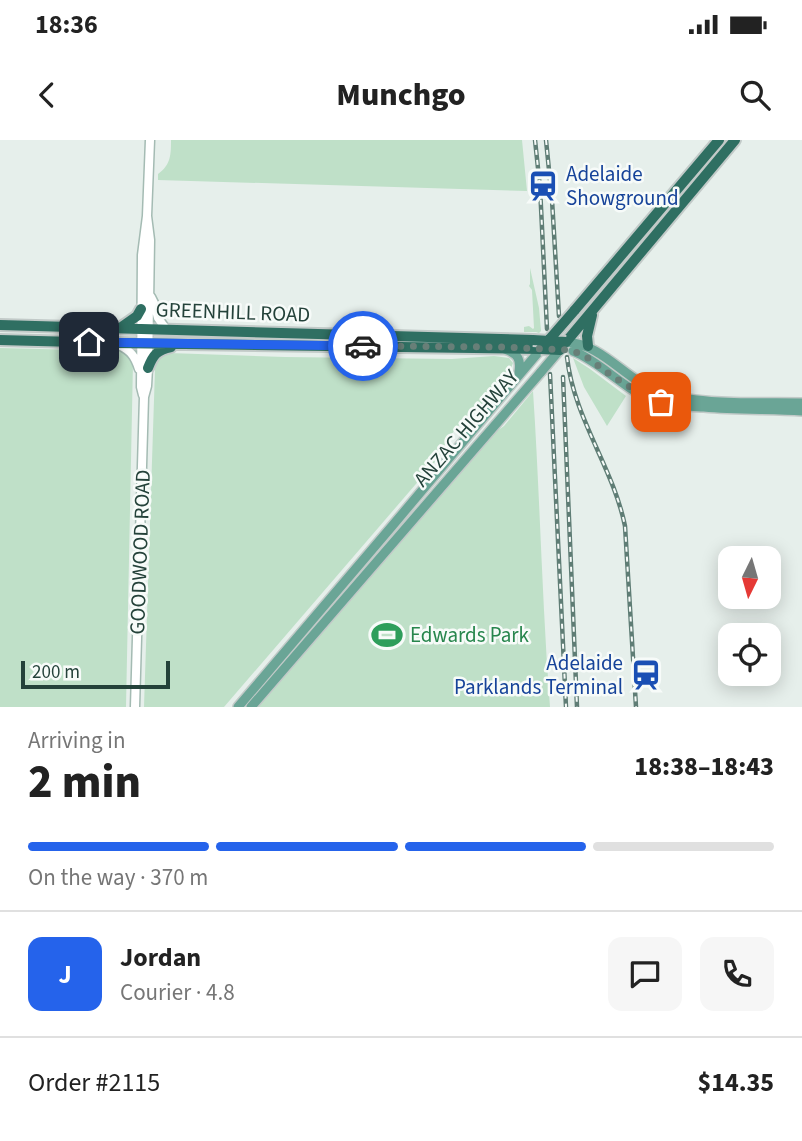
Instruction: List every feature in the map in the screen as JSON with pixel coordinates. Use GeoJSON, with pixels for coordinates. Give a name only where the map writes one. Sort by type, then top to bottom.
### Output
{"type":"FeatureCollection","features":[{"type":"Feature","properties":{"kind":"highway","name":"ANZAC HIGHWAY"},"geometry":{"type":"LineString","coordinates":[[538,346],[574,311],[719,140]]}},
{"type":"Feature","properties":{"kind":"highway","name":"ANZAC HIGHWAY"},"geometry":{"type":"LineString","coordinates":[[570,344],[594,309],[735,140]]}},
{"type":"Feature","properties":{"kind":"highway"},"geometry":{"type":"LineString","coordinates":[[120,328],[137,316],[141,309]]}},
{"type":"Feature","properties":{"kind":"highway"},"geometry":{"type":"LineString","coordinates":[[588,346],[587,336],[594,309]]}},
{"type":"Feature","properties":{"kind":"highway","name":"GREENHILL ROAD"},"geometry":{"type":"LineString","coordinates":[[0,325],[355,334],[538,346]]}},
{"type":"Feature","properties":{"kind":"highway"},"geometry":{"type":"LineString","coordinates":[[248,331],[252,341],[277,345]]}},
{"type":"Feature","properties":{"kind":"highway"},"geometry":{"type":"LineString","coordinates":[[355,334],[365,340],[379,340],[382,346]]}},
{"type":"Feature","properties":{"kind":"highway","name":"GREENHILL ROAD"},"geometry":{"type":"LineString","coordinates":[[0,340],[538,346]]}},
{"type":"Feature","properties":{"kind":"highway"},"geometry":{"type":"LineString","coordinates":[[144,371],[156,352],[184,344]]}},
{"type":"Feature","properties":{"kind":"highway"},"geometry":{"type":"LineString","coordinates":[[538,346],[570,344]]}},
{"type":"Feature","properties":{"kind":"main road","name":"GOODWOOD ROAD"},"geometry":{"type":"LineString","coordinates":[[144,329],[141,309],[142,255],[147,216],[150,140]]}},
{"type":"Feature","properties":{"kind":"main road","name":"GOODWOOD ROAD"},"geometry":{"type":"LineString","coordinates":[[135,707],[144,397],[147,386],[144,371],[144,329],[149,294],[150,240],[147,216]]}},
{"type":"Feature","properties":{"kind":"main road"},"geometry":{"type":"LineString","coordinates":[[149,294],[158,318],[166,329]]}},
{"type":"Feature","properties":{"kind":"main road"},"geometry":{"type":"LineString","coordinates":[[114,343],[128,349],[144,371]]}},
{"type":"Feature","properties":{"kind":"main road"},"geometry":{"type":"LineString","coordinates":[[570,344],[588,346],[648,398],[673,405],[802,411]]}},
{"type":"Feature","properties":{"kind":"main road"},"geometry":{"type":"LineString","coordinates":[[570,344],[637,386],[685,398],[802,403]]}},
{"type":"Feature","properties":{"kind":"main road","name":"ANZAC HIGHWAY"},"geometry":{"type":"LineString","coordinates":[[238,707],[414,509],[570,344]]}},
{"type":"Feature","properties":{"kind":"main road","name":"ANZAC HIGHWAY"},"geometry":{"type":"LineString","coordinates":[[251,707],[414,509],[538,346]]}},
{"type":"Feature","properties":{"kind":"main road"},"geometry":{"type":"LineString","coordinates":[[500,347],[514,352],[519,358],[519,374]]}},
{"type":"Feature","properties":{"kind":"green space","name":"Adelaide Showground"},"geometry":{"type":"Polygon","coordinates":[[[171,140],[522,140],[527,191],[158,180],[158,174],[166,167],[169,159],[171,140]]]}},
{"type":"Feature","properties":{"kind":"green space"},"geometry":{"type":"Polygon","coordinates":[[[530,268],[539,308],[539,333],[524,332],[524,327],[534,328],[532,290],[529,286],[530,268]]]}},
{"type":"Feature","properties":{"kind":"green space"},"geometry":{"type":"Polygon","coordinates":[[[0,348],[120,351],[127,354],[133,362],[126,707],[0,707],[0,348]]]}},
{"type":"Feature","properties":{"kind":"green space"},"geometry":{"type":"Polygon","coordinates":[[[169,353],[452,359],[494,356],[509,358],[513,363],[509,373],[473,417],[457,428],[440,456],[224,707],[144,707],[155,369],[159,359],[169,353]]]}},
{"type":"Feature","properties":{"kind":"green space"},"geometry":{"type":"Polygon","coordinates":[[[573,358],[626,396],[607,426],[584,387],[573,358]]]}},
{"type":"Feature","properties":{"kind":"green space"},"geometry":{"type":"Polygon","coordinates":[[[533,391],[550,707],[255,707],[487,438],[504,426],[533,391]]]}},
{"type":"Feature","properties":{"kind":"railway"},"geometry":{"type":"LineString","coordinates":[[535,140],[547,329]]}},
{"type":"Feature","properties":{"kind":"railway"},"geometry":{"type":"LineString","coordinates":[[546,140],[559,316]]}},
{"type":"Feature","properties":{"kind":"railway"},"geometry":{"type":"LineString","coordinates":[[567,357],[577,401],[612,483],[625,526],[636,707]]}},
{"type":"Feature","properties":{"kind":"railway"},"geometry":{"type":"LineString","coordinates":[[550,374],[566,707]]}},
{"type":"Feature","properties":{"kind":"railway"},"geometry":{"type":"LineString","coordinates":[[563,377],[577,707]]}},
{"type":"Feature","properties":{"kind":"way so far"},"geometry":{"type":"LineString","coordinates":[[363,346],[570,350],[584,355],[648,398],[661,402]]}},
{"type":"Feature","properties":{"kind":"place","name":"Adelaide Showground"},"geometry":{"type":"Point","coordinates":[543,186]}},
{"type":"Feature","properties":{"kind":"place","name":"Edwards Park"},"geometry":{"type":"Point","coordinates":[387,635]}},
{"type":"Feature","properties":{"kind":"place","name":"Adelaide Parklands Terminal"},"geometry":{"type":"Point","coordinates":[646,675]}},
{"type":"Feature","properties":{"kind":"route"},"geometry":{"type":"LineString","coordinates":[[89,342],[363,346]]}}]}
